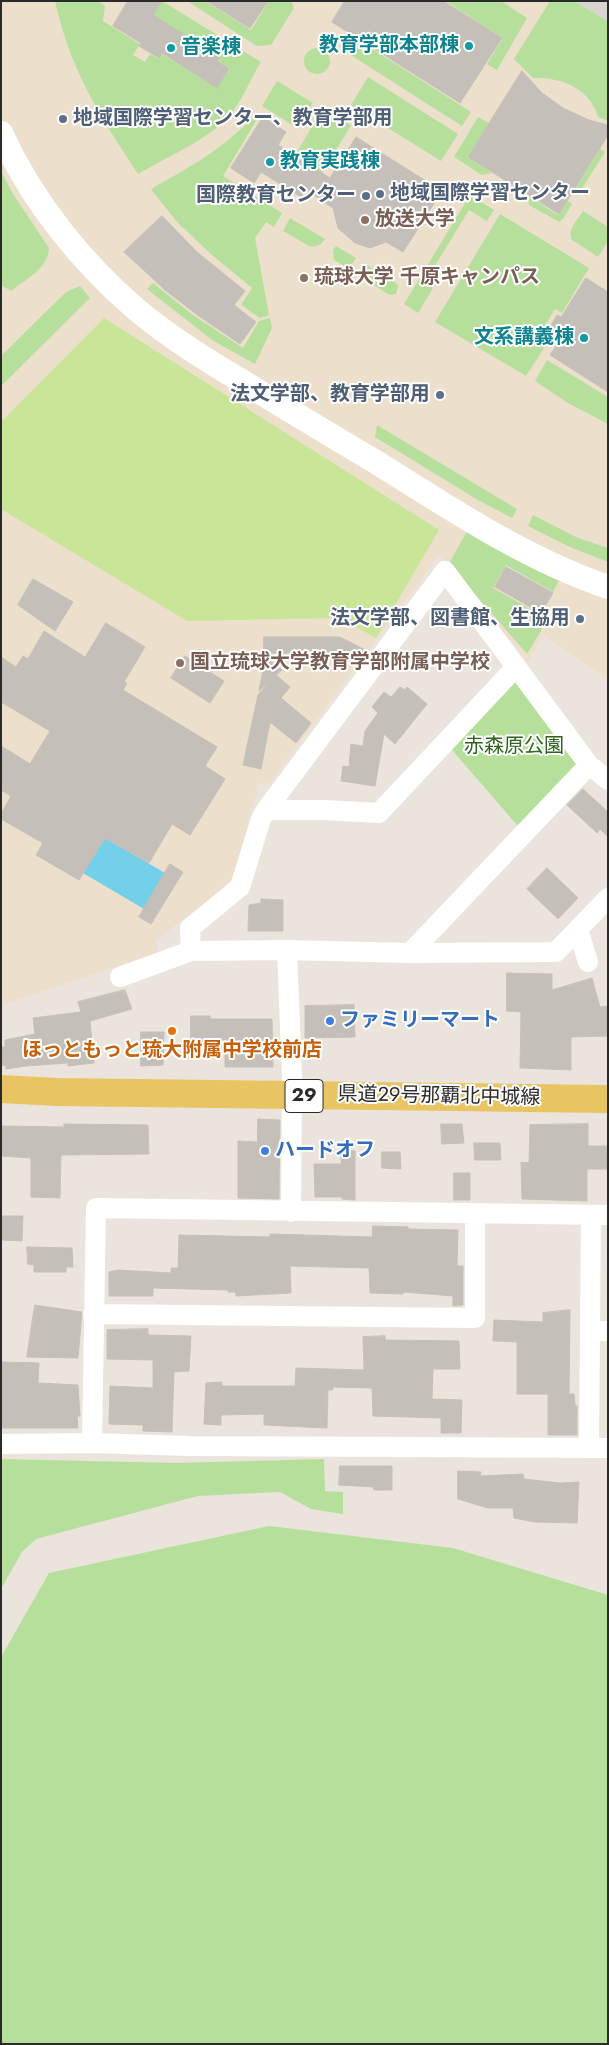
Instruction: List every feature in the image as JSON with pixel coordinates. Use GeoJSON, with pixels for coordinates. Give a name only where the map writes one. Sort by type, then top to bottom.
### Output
{"type":"FeatureCollection","features":[{"type":"Feature","properties":{"kind":"main road","name":"県道29号那覇北中城線"},"geometry":{"type":"LineString","coordinates":[[1,1089],[57,1092],[292,1096],[608,1098]]}},
{"type":"Feature","properties":{"kind":"street"},"geometry":{"type":"LineString","coordinates":[[1,133],[27,181],[84,258],[128,301],[164,331],[217,366],[458,513],[562,569],[608,587]]}},
{"type":"Feature","properties":{"kind":"street"},"geometry":{"type":"LineString","coordinates":[[191,951],[190,928],[240,888],[260,819],[266,810],[446,571],[589,765],[608,780]]}},
{"type":"Feature","properties":{"kind":"street"},"geometry":{"type":"LineString","coordinates":[[266,810],[324,810],[379,813],[516,667]]}},
{"type":"Feature","properties":{"kind":"street"},"geometry":{"type":"LineString","coordinates":[[410,953],[589,765]]}},
{"type":"Feature","properties":{"kind":"street"},"geometry":{"type":"LineString","coordinates":[[120,977],[191,951],[556,952],[608,898]]}},
{"type":"Feature","properties":{"kind":"street"},"geometry":{"type":"LineString","coordinates":[[578,929],[588,962]]}},
{"type":"Feature","properties":{"kind":"street"},"geometry":{"type":"LineString","coordinates":[[287,950],[292,1096],[291,1212]]}},
{"type":"Feature","properties":{"kind":"street"},"geometry":{"type":"LineString","coordinates":[[1,1444],[92,1443],[198,1446],[599,1448],[599,1215],[475,1215],[96,1208],[92,1443]]}},
{"type":"Feature","properties":{"kind":"street"},"geometry":{"type":"LineString","coordinates":[[93,1314],[475,1318],[475,1215]]}},
{"type":"Feature","properties":{"kind":"shaded area","name":"琉球大学 千原キャンパス"},"geometry":{"type":"Polygon","coordinates":[[[1,1],[608,1],[608,680],[543,635],[528,662],[439,555],[270,783],[259,784],[233,883],[156,940],[157,953],[1,1005],[1,1]]]}},
{"type":"Feature","properties":{"kind":"shaded area"},"geometry":{"type":"Polygon","coordinates":[[[574,1],[606,1],[608,3],[608,21],[574,1]]]}},
{"type":"Feature","properties":{"kind":"green space"},"geometry":{"type":"Polygon","coordinates":[[[55,1],[98,1],[105,6],[103,21],[140,44],[133,55],[145,62],[150,54],[159,59],[162,54],[217,88],[230,69],[218,61],[220,57],[153,15],[162,1],[261,62],[237,105],[219,126],[197,141],[138,174],[88,92],[69,49],[55,1]]]}},
{"type":"Feature","properties":{"kind":"green space"},"geometry":{"type":"Polygon","coordinates":[[[187,1],[205,1],[251,30],[267,4],[264,1],[291,1],[294,8],[271,45],[257,46],[187,1]]]}},
{"type":"Feature","properties":{"kind":"green space"},"geometry":{"type":"Polygon","coordinates":[[[445,1],[501,1],[527,18],[497,70],[487,64],[503,38],[445,1]]]}},
{"type":"Feature","properties":{"kind":"green space"},"geometry":{"type":"Polygon","coordinates":[[[550,1],[574,1],[608,21],[608,121],[598,117],[588,99],[573,86],[544,78],[533,78],[514,59],[550,1]]]}},
{"type":"Feature","properties":{"kind":"green space"},"geometry":{"type":"Polygon","coordinates":[[[355,38],[471,112],[462,126],[346,52],[355,38]]]}},
{"type":"Feature","properties":{"kind":"green space"},"geometry":{"type":"Polygon","coordinates":[[[317,48],[326,52],[330,61],[326,70],[317,74],[308,70],[304,61],[308,52],[317,48]]]}},
{"type":"Feature","properties":{"kind":"green space"},"geometry":{"type":"Polygon","coordinates":[[[368,77],[458,134],[441,161],[351,105],[368,77]]]}},
{"type":"Feature","properties":{"kind":"green space"},"geometry":{"type":"Polygon","coordinates":[[[277,81],[313,103],[297,128],[262,106],[277,81]]]}},
{"type":"Feature","properties":{"kind":"green space"},"geometry":{"type":"Polygon","coordinates":[[[323,108],[351,125],[322,174],[294,157],[323,108]]]}},
{"type":"Feature","properties":{"kind":"green space"},"geometry":{"type":"Polygon","coordinates":[[[478,117],[489,123],[467,157],[492,173],[482,175],[454,157],[478,117]]]}},
{"type":"Feature","properties":{"kind":"green space"},"geometry":{"type":"Polygon","coordinates":[[[252,118],[256,121],[223,176],[282,213],[274,227],[266,222],[255,238],[269,315],[260,318],[241,305],[252,288],[212,255],[177,222],[151,189],[217,149],[252,118]]]}},
{"type":"Feature","properties":{"kind":"green space"},"geometry":{"type":"Polygon","coordinates":[[[600,149],[605,152],[577,196],[573,193],[600,149]]]}},
{"type":"Feature","properties":{"kind":"green space"},"geometry":{"type":"Polygon","coordinates":[[[1,171],[13,194],[49,248],[45,262],[40,268],[11,291],[1,285],[1,171]]]}},
{"type":"Feature","properties":{"kind":"green space"},"geometry":{"type":"Polygon","coordinates":[[[470,195],[494,210],[487,221],[469,210],[425,282],[433,288],[418,313],[404,304],[470,195]]]}},
{"type":"Feature","properties":{"kind":"green space"},"geometry":{"type":"Polygon","coordinates":[[[528,196],[558,215],[568,201],[572,204],[559,222],[529,205],[528,196]]]}},
{"type":"Feature","properties":{"kind":"green space"},"geometry":{"type":"Polygon","coordinates":[[[583,211],[608,227],[608,241],[598,257],[572,240],[572,229],[583,211]]]}},
{"type":"Feature","properties":{"kind":"green space"},"geometry":{"type":"Polygon","coordinates":[[[500,214],[589,268],[562,313],[555,309],[539,335],[548,342],[526,376],[435,322],[500,214]]]}},
{"type":"Feature","properties":{"kind":"green space"},"geometry":{"type":"Polygon","coordinates":[[[290,218],[325,239],[318,246],[312,247],[283,231],[290,218]]]}},
{"type":"Feature","properties":{"kind":"green space"},"geometry":{"type":"Polygon","coordinates":[[[336,246],[356,258],[352,264],[344,266],[334,260],[333,250],[336,246]]]}},
{"type":"Feature","properties":{"kind":"green space"},"geometry":{"type":"Polygon","coordinates":[[[367,265],[395,282],[398,286],[396,294],[388,294],[361,276],[367,265]]]}},
{"type":"Feature","properties":{"kind":"green space"},"geometry":{"type":"Polygon","coordinates":[[[153,283],[193,315],[243,348],[259,321],[270,318],[272,328],[255,364],[212,340],[147,289],[153,283]]]}},
{"type":"Feature","properties":{"kind":"green space"},"geometry":{"type":"Polygon","coordinates":[[[80,286],[90,298],[1,386],[1,356],[66,292],[80,286]]]}},
{"type":"Feature","properties":{"kind":"green space"},"geometry":{"type":"Polygon","coordinates":[[[104,318],[439,530],[376,638],[339,618],[187,621],[1,509],[1,422],[104,318]]]}},
{"type":"Feature","properties":{"kind":"green space"},"geometry":{"type":"Polygon","coordinates":[[[547,360],[608,397],[608,424],[568,403],[535,381],[547,360]]]}},
{"type":"Feature","properties":{"kind":"green space"},"geometry":{"type":"Polygon","coordinates":[[[377,425],[517,509],[512,518],[478,500],[375,437],[377,425]]]}},
{"type":"Feature","properties":{"kind":"green space"},"geometry":{"type":"Polygon","coordinates":[[[533,515],[578,538],[608,548],[608,562],[570,547],[528,526],[533,515]]]}},
{"type":"Feature","properties":{"kind":"green space"},"geometry":{"type":"Polygon","coordinates":[[[467,531],[560,579],[553,592],[506,565],[493,588],[548,619],[527,654],[449,564],[467,531]]]}},
{"type":"Feature","properties":{"kind":"green space","name":"赤森原公園"},"geometry":{"type":"Polygon","coordinates":[[[516,667],[589,765],[524,833],[446,743],[516,667]]]}},
{"type":"Feature","properties":{"kind":"green space"},"geometry":{"type":"Polygon","coordinates":[[[1,1459],[176,1463],[324,1459],[325,1491],[343,1492],[343,1514],[311,1509],[280,1492],[198,1496],[36,1539],[22,1552],[1,1589],[1,1459]]]}},
{"type":"Feature","properties":{"kind":"green space"},"geometry":{"type":"Polygon","coordinates":[[[269,1526],[453,1548],[608,1595],[608,2044],[1,2044],[1,1657],[49,1573],[269,1526]]]}},
{"type":"Feature","properties":{"kind":"water"},"geometry":{"type":"Polygon","coordinates":[[[105,838],[165,873],[144,909],[83,873],[105,838]]]}},
{"type":"Feature","properties":{"kind":"building","name":"音楽棟"},"geometry":{"type":"Polygon","coordinates":[[[128,1],[162,1],[153,15],[220,57],[217,61],[229,69],[217,88],[162,53],[159,58],[139,46],[141,43],[113,26],[128,1]]]}},
{"type":"Feature","properties":{"kind":"building"},"geometry":{"type":"Polygon","coordinates":[[[207,1],[268,1],[250,28],[207,1]]]}},
{"type":"Feature","properties":{"kind":"building","name":"教育学部本部棟"},"geometry":{"type":"Polygon","coordinates":[[[345,1],[443,1],[502,38],[460,103],[332,22],[345,1]]]}},
{"type":"Feature","properties":{"kind":"building"},"geometry":{"type":"Polygon","coordinates":[[[522,71],[542,93],[563,108],[589,120],[608,125],[608,135],[559,214],[468,157],[522,71]]]}},
{"type":"Feature","properties":{"kind":"building","name":"地域国際学習センター"},"geometry":{"type":"Polygon","coordinates":[[[263,117],[286,132],[278,145],[330,178],[356,137],[442,191],[403,252],[386,242],[370,248],[355,243],[338,228],[333,208],[306,190],[301,197],[261,172],[254,183],[231,168],[263,117]]]}},
{"type":"Feature","properties":{"kind":"building"},"geometry":{"type":"Polygon","coordinates":[[[162,216],[197,252],[245,291],[234,305],[256,322],[240,344],[164,289],[124,252],[162,216]]]}},
{"type":"Feature","properties":{"kind":"building","name":"文系講義棟"},"geometry":{"type":"Polygon","coordinates":[[[586,278],[608,292],[608,392],[550,355],[558,343],[545,335],[557,315],[561,317],[586,278]]]}},
{"type":"Feature","properties":{"kind":"building"},"geometry":{"type":"Polygon","coordinates":[[[506,567],[553,593],[541,613],[495,587],[506,567]]]}},
{"type":"Feature","properties":{"kind":"building"},"geometry":{"type":"Polygon","coordinates":[[[33,579],[73,602],[55,631],[18,605],[33,579]]]}},
{"type":"Feature","properties":{"kind":"building"},"geometry":{"type":"Polygon","coordinates":[[[106,623],[145,647],[124,682],[127,683],[123,690],[217,747],[205,766],[225,779],[190,835],[172,824],[149,863],[105,838],[79,880],[36,855],[43,843],[1,819],[1,814],[11,796],[1,790],[1,746],[30,764],[50,731],[1,702],[1,657],[16,667],[23,656],[28,659],[44,631],[85,657],[106,623]]]}},
{"type":"Feature","properties":{"kind":"building"},"geometry":{"type":"Polygon","coordinates":[[[264,637],[340,637],[367,651],[358,665],[341,654],[264,653],[264,637]]]}},
{"type":"Feature","properties":{"kind":"building"},"geometry":{"type":"Polygon","coordinates":[[[185,656],[224,681],[210,703],[171,678],[185,656]]]}},
{"type":"Feature","properties":{"kind":"building"},"geometry":{"type":"Polygon","coordinates":[[[266,658],[282,670],[276,675],[290,687],[281,698],[311,723],[296,743],[270,722],[261,769],[243,765],[258,695],[271,680],[259,691],[266,658]]]}},
{"type":"Feature","properties":{"kind":"building"},"geometry":{"type":"Polygon","coordinates":[[[400,687],[405,690],[407,687],[427,704],[395,744],[384,734],[375,786],[341,781],[343,766],[349,767],[351,744],[363,746],[365,731],[378,713],[372,707],[384,692],[391,697],[400,687]]]}},
{"type":"Feature","properties":{"kind":"building"},"geometry":{"type":"Polygon","coordinates":[[[583,789],[608,812],[608,837],[600,829],[597,833],[567,805],[583,789]]]}},
{"type":"Feature","properties":{"kind":"building"},"geometry":{"type":"Polygon","coordinates":[[[170,864],[183,872],[151,924],[139,917],[170,864]]]}},
{"type":"Feature","properties":{"kind":"building"},"geometry":{"type":"Polygon","coordinates":[[[547,868],[578,898],[558,919],[527,889],[547,868]]]}},
{"type":"Feature","properties":{"kind":"building"},"geometry":{"type":"Polygon","coordinates":[[[261,899],[283,900],[283,931],[248,931],[249,905],[261,903],[261,899]]]}},
{"type":"Feature","properties":{"kind":"building"},"geometry":{"type":"Polygon","coordinates":[[[507,973],[552,974],[552,990],[592,978],[600,1007],[608,1006],[608,1036],[571,1037],[571,1070],[520,1068],[521,1012],[507,1011],[507,973]]]}},
{"type":"Feature","properties":{"kind":"building"},"geometry":{"type":"Polygon","coordinates":[[[125,990],[132,1009],[90,1021],[94,1063],[68,1066],[68,1063],[6,1069],[6,1065],[1,1066],[1,1047],[5,1047],[5,1040],[35,1034],[33,1018],[81,1012],[78,1002],[125,990]]]}},
{"type":"Feature","properties":{"kind":"building","name":"ファミリーマート"},"geometry":{"type":"Polygon","coordinates":[[[354,1005],[355,1037],[305,1038],[305,1006],[354,1005]]]}},
{"type":"Feature","properties":{"kind":"building"},"geometry":{"type":"Polygon","coordinates":[[[191,1016],[210,1016],[210,1019],[272,1019],[273,1067],[225,1067],[225,1052],[191,1051],[191,1016]]]}},
{"type":"Feature","properties":{"kind":"building"},"geometry":{"type":"Polygon","coordinates":[[[141,1032],[164,1032],[163,1065],[141,1066],[141,1032]]]}},
{"type":"Feature","properties":{"kind":"building"},"geometry":{"type":"Polygon","coordinates":[[[258,1119],[280,1120],[279,1199],[238,1198],[238,1141],[257,1142],[258,1119]]]}},
{"type":"Feature","properties":{"kind":"building"},"geometry":{"type":"Polygon","coordinates":[[[64,1124],[148,1125],[149,1154],[61,1155],[60,1198],[31,1197],[31,1158],[1,1156],[1,1126],[64,1127],[64,1124]]]}},
{"type":"Feature","properties":{"kind":"building"},"geometry":{"type":"Polygon","coordinates":[[[441,1124],[462,1124],[464,1143],[442,1144],[441,1124]]]}},
{"type":"Feature","properties":{"kind":"building"},"geometry":{"type":"Polygon","coordinates":[[[588,1124],[588,1146],[608,1146],[608,1169],[587,1169],[587,1201],[522,1199],[521,1162],[529,1163],[530,1125],[588,1124]]]}},
{"type":"Feature","properties":{"kind":"building"},"geometry":{"type":"Polygon","coordinates":[[[474,1143],[500,1143],[501,1160],[475,1160],[474,1143]]]}},
{"type":"Feature","properties":{"kind":"building"},"geometry":{"type":"Polygon","coordinates":[[[341,1150],[355,1151],[355,1200],[342,1199],[342,1197],[315,1197],[314,1164],[341,1164],[341,1150]]]}},
{"type":"Feature","properties":{"kind":"building"},"geometry":{"type":"Polygon","coordinates":[[[382,1152],[400,1152],[401,1169],[382,1168],[382,1152]]]}},
{"type":"Feature","properties":{"kind":"building"},"geometry":{"type":"Polygon","coordinates":[[[454,1173],[470,1173],[470,1200],[454,1200],[454,1173]]]}},
{"type":"Feature","properties":{"kind":"building"},"geometry":{"type":"Polygon","coordinates":[[[1,1216],[23,1216],[22,1241],[1,1240],[1,1216]]]}},
{"type":"Feature","properties":{"kind":"building"},"geometry":{"type":"Polygon","coordinates":[[[373,1226],[458,1230],[457,1266],[463,1266],[463,1305],[453,1306],[453,1296],[403,1292],[403,1294],[370,1293],[369,1268],[290,1266],[291,1293],[236,1296],[236,1292],[228,1292],[228,1290],[153,1288],[153,1296],[109,1296],[109,1272],[118,1270],[171,1273],[171,1268],[178,1268],[179,1235],[270,1237],[270,1234],[372,1237],[373,1226]]]}},
{"type":"Feature","properties":{"kind":"building"},"geometry":{"type":"Polygon","coordinates":[[[27,1247],[72,1248],[73,1267],[66,1267],[66,1272],[34,1272],[34,1265],[28,1264],[27,1247]]]}},
{"type":"Feature","properties":{"kind":"building"},"geometry":{"type":"Polygon","coordinates":[[[35,1305],[82,1312],[78,1358],[27,1357],[35,1305]]]}},
{"type":"Feature","properties":{"kind":"building"},"geometry":{"type":"Polygon","coordinates":[[[570,1310],[569,1394],[574,1394],[575,1405],[577,1406],[577,1435],[548,1435],[548,1394],[517,1394],[517,1342],[493,1341],[494,1320],[543,1322],[543,1313],[570,1310]]]}},
{"type":"Feature","properties":{"kind":"building"},"geometry":{"type":"Polygon","coordinates":[[[148,1329],[148,1335],[191,1336],[189,1371],[174,1372],[172,1432],[143,1431],[143,1425],[109,1424],[110,1386],[153,1388],[153,1360],[107,1359],[107,1330],[148,1329]]]}},
{"type":"Feature","properties":{"kind":"building"},"geometry":{"type":"Polygon","coordinates":[[[385,1336],[385,1340],[459,1341],[460,1369],[433,1369],[432,1399],[462,1400],[461,1433],[441,1433],[441,1418],[373,1416],[372,1388],[333,1387],[333,1390],[328,1390],[327,1428],[264,1425],[264,1414],[221,1415],[221,1425],[204,1424],[206,1383],[222,1382],[222,1386],[295,1386],[296,1368],[364,1370],[363,1337],[385,1336]]]}},
{"type":"Feature","properties":{"kind":"building"},"geometry":{"type":"Polygon","coordinates":[[[1,1362],[39,1363],[38,1383],[78,1385],[80,1416],[77,1416],[78,1428],[1,1428],[1,1362]]]}},
{"type":"Feature","properties":{"kind":"building"},"geometry":{"type":"Polygon","coordinates":[[[340,1466],[392,1466],[392,1490],[374,1490],[373,1487],[339,1485],[340,1466]]]}},
{"type":"Feature","properties":{"kind":"building"},"geometry":{"type":"Polygon","coordinates":[[[458,1471],[481,1472],[480,1476],[523,1474],[524,1479],[560,1483],[579,1482],[577,1523],[535,1522],[514,1518],[513,1508],[488,1508],[458,1499],[458,1471]]]}},
{"type":"Feature","properties":{"kind":"place","name":"教育学部本部棟"},"geometry":{"type":"Point","coordinates":[469,46]}},
{"type":"Feature","properties":{"kind":"place","name":"音楽棟"},"geometry":{"type":"Point","coordinates":[171,48]}},
{"type":"Feature","properties":{"kind":"place","name":"地域国際学習センター、教育学部用"},"geometry":{"type":"Point","coordinates":[63,119]}},
{"type":"Feature","properties":{"kind":"place","name":"教育実践棟"},"geometry":{"type":"Point","coordinates":[270,162]}},
{"type":"Feature","properties":{"kind":"place","name":"地域国際学習センター"},"geometry":{"type":"Point","coordinates":[380,194]}},
{"type":"Feature","properties":{"kind":"place","name":"国際教育センター"},"geometry":{"type":"Point","coordinates":[366,196]}},
{"type":"Feature","properties":{"kind":"place","name":"放送大学"},"geometry":{"type":"Point","coordinates":[365,220]}},
{"type":"Feature","properties":{"kind":"place","name":"琉球大学 千原キャンパス"},"geometry":{"type":"Point","coordinates":[304,278]}},
{"type":"Feature","properties":{"kind":"place","name":"文系講義棟"},"geometry":{"type":"Point","coordinates":[584,338]}},
{"type":"Feature","properties":{"kind":"place","name":"法文学部、教育学部用"},"geometry":{"type":"Point","coordinates":[440,395]}},
{"type":"Feature","properties":{"kind":"place","name":"法文学部、図書館、生協用"},"geometry":{"type":"Point","coordinates":[580,619]}},
{"type":"Feature","properties":{"kind":"place","name":"国立琉球大学教育学部附属中学校"},"geometry":{"type":"Point","coordinates":[180,663]}},
{"type":"Feature","properties":{"kind":"place","name":"ファミリーマート"},"geometry":{"type":"Point","coordinates":[330,1021]}},
{"type":"Feature","properties":{"kind":"place","name":"ほっともっと琉大附属中学校前店"},"geometry":{"type":"Point","coordinates":[172,1031]}},
{"type":"Feature","properties":{"kind":"place","name":"ハードオフ"},"geometry":{"type":"Point","coordinates":[265,1151]}}]}
